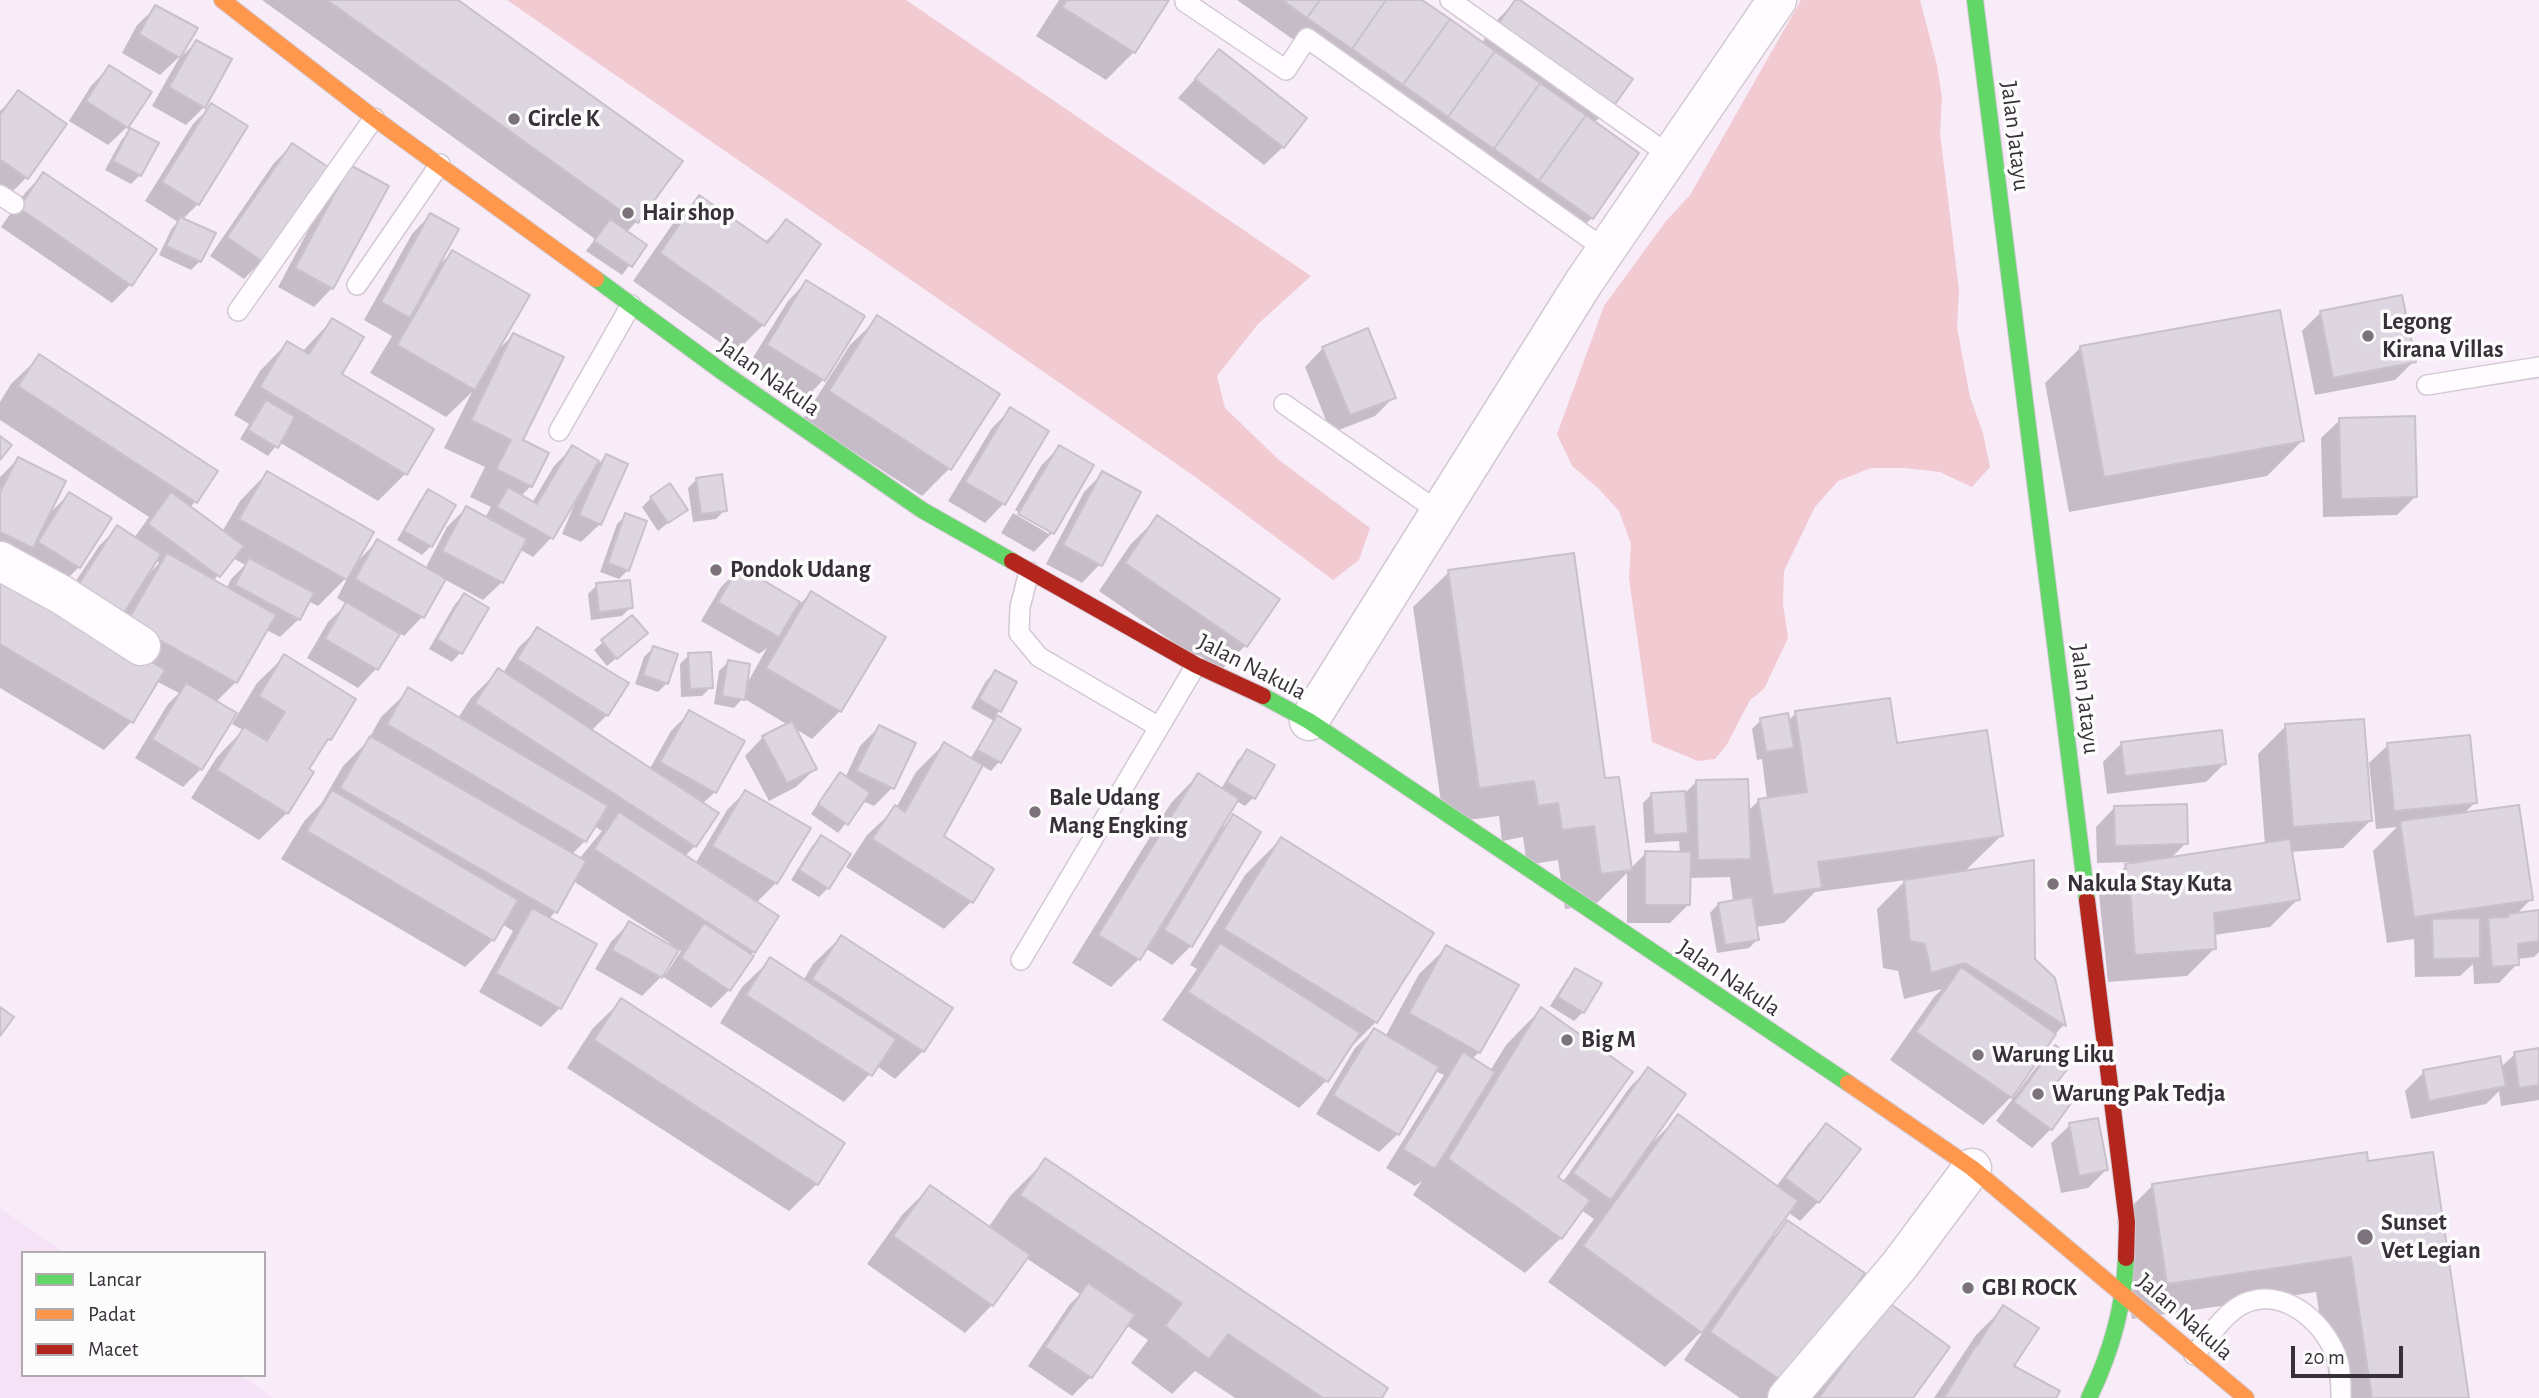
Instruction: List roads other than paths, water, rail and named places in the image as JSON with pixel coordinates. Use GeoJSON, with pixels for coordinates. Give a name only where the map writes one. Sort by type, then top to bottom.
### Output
{"type":"FeatureCollection","features":[{"type":"Feature","properties":{"kind":"main road","name":"Jalan Nakula"},"geometry":{"type":"LineString","coordinates":[[222,0],[373,118],[440,164],[734,381],[922,510],[1196,665],[1309,721],[1972,1168],[2246,1398]]}},
{"type":"Feature","properties":{"kind":"main road","name":"Jalan Jatayu"},"geometry":{"type":"LineString","coordinates":[[1975,0],[2127,1222],[2124,1295],[2114,1340],[2089,1398]]}},
{"type":"Feature","properties":{"kind":"street"},"geometry":{"type":"LineString","coordinates":[[1309,721],[1606,250],[1777,0]]}},
{"type":"Feature","properties":{"kind":"street"},"geometry":{"type":"LineString","coordinates":[[0,561],[62,594],[141,646]]}},
{"type":"Feature","properties":{"kind":"street"},"geometry":{"type":"LineString","coordinates":[[1787,1398],[1899,1266],[1972,1168]]}},
{"type":"Feature","properties":{"kind":"lane"},"geometry":{"type":"LineString","coordinates":[[1187,0],[1185,2],[1286,70],[1307,38],[1606,250]]}},
{"type":"Feature","properties":{"kind":"lane"},"geometry":{"type":"LineString","coordinates":[[1450,0],[1669,155]]}},
{"type":"Feature","properties":{"kind":"lane"},"geometry":{"type":"LineString","coordinates":[[238,311],[373,118]]}},
{"type":"Feature","properties":{"kind":"lane"},"geometry":{"type":"LineString","coordinates":[[357,285],[440,164]]}},
{"type":"Feature","properties":{"kind":"lane"},"geometry":{"type":"LineString","coordinates":[[559,431],[631,305]]}},
{"type":"Feature","properties":{"kind":"lane"},"geometry":{"type":"LineString","coordinates":[[2427,385],[2539,367]]}},
{"type":"Feature","properties":{"kind":"lane"},"geometry":{"type":"LineString","coordinates":[[1284,404],[1439,512]]}},
{"type":"Feature","properties":{"kind":"lane"},"geometry":{"type":"LineString","coordinates":[[1029,572],[1020,607],[1019,633],[1032,649],[1039,657],[1159,727]]}},
{"type":"Feature","properties":{"kind":"lane"},"geometry":{"type":"LineString","coordinates":[[1021,960],[1196,665]]}},
{"type":"Feature","properties":{"kind":"lane"},"geometry":{"type":"LineString","coordinates":[[2194,1355],[2240,1306],[2257,1299],[2278,1299],[2294,1305],[2326,1337],[2337,1357],[2341,1398]]}},
{"type":"Feature","properties":{"kind":"place","name":"Circle K"},"geometry":{"type":"Point","coordinates":[514,119]}},
{"type":"Feature","properties":{"kind":"place","name":"Hair shop"},"geometry":{"type":"Point","coordinates":[628,213]}},
{"type":"Feature","properties":{"kind":"place","name":"Legong Kirana Villas"},"geometry":{"type":"Point","coordinates":[2368,336]}},
{"type":"Feature","properties":{"kind":"place","name":"Pondok Udang"},"geometry":{"type":"Point","coordinates":[716,570]}},
{"type":"Feature","properties":{"kind":"place","name":"Bale Udang Mang Engking"},"geometry":{"type":"Point","coordinates":[1035,812]}},
{"type":"Feature","properties":{"kind":"place","name":"Nakula Stay Kuta"},"geometry":{"type":"Point","coordinates":[2053,884]}},
{"type":"Feature","properties":{"kind":"place","name":"Big M"},"geometry":{"type":"Point","coordinates":[1567,1040]}},
{"type":"Feature","properties":{"kind":"place","name":"Warung Liku"},"geometry":{"type":"Point","coordinates":[1978,1055]}},
{"type":"Feature","properties":{"kind":"place","name":"Warung Pak Tedja"},"geometry":{"type":"Point","coordinates":[2038,1094]}},
{"type":"Feature","properties":{"kind":"place","name":"Sunset Vet Legian"},"geometry":{"type":"Point","coordinates":[2365,1237]}},
{"type":"Feature","properties":{"kind":"place","name":"GBI ROCK"},"geometry":{"type":"Point","coordinates":[1968,1288]}}]}
